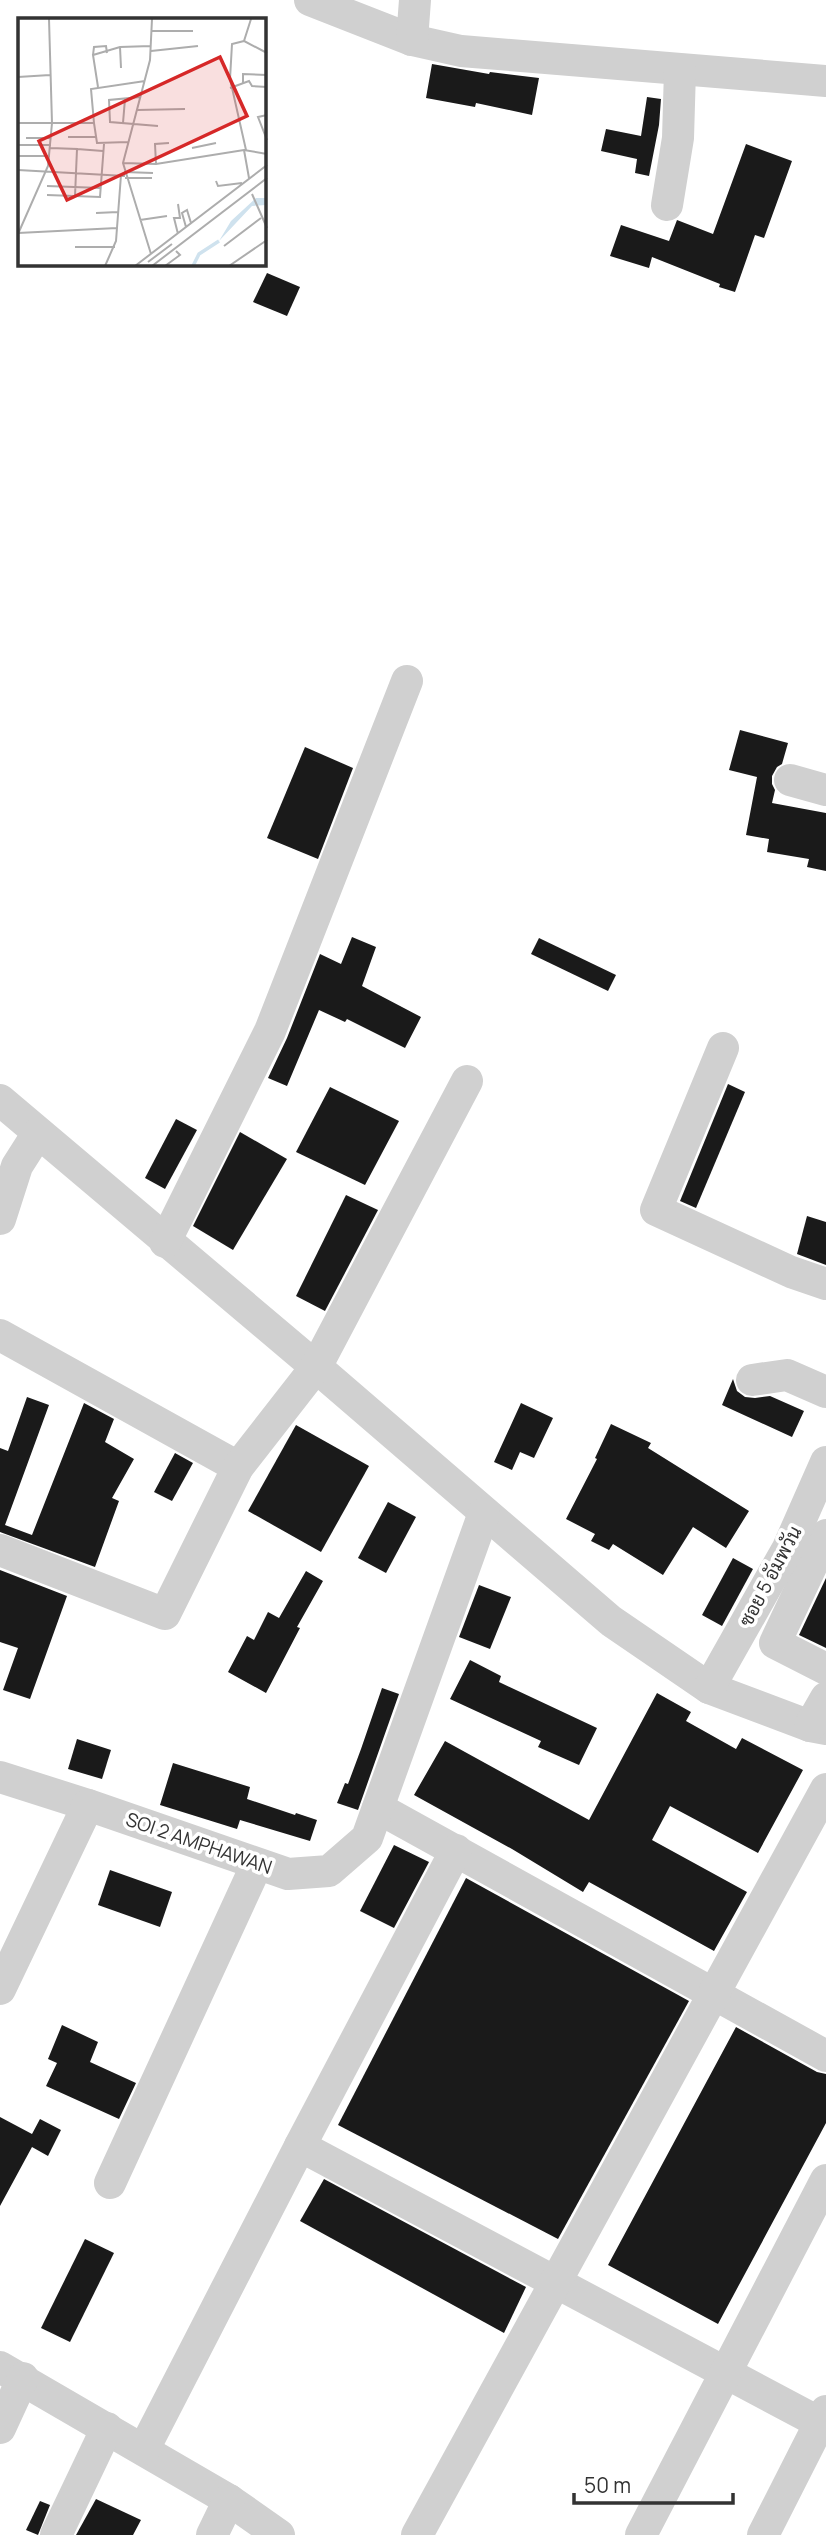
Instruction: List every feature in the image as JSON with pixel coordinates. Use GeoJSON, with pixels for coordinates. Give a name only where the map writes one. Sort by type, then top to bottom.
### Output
{"type":"FeatureCollection","features":[{"type":"Feature","properties":{"kind":"street"},"geometry":{"type":"LineString","coordinates":[[310,0],[412,40],[461,51],[826,80]]}},
{"type":"Feature","properties":{"kind":"street"},"geometry":{"type":"LineString","coordinates":[[412,40],[415,0]]}},
{"type":"Feature","properties":{"kind":"street"},"geometry":{"type":"LineString","coordinates":[[667,205],[678,138],[680,70]]}},
{"type":"Feature","properties":{"kind":"street"},"geometry":{"type":"LineString","coordinates":[[165,1242],[271,1031],[407,681]]}},
{"type":"Feature","properties":{"kind":"street"},"geometry":{"type":"LineString","coordinates":[[790,780],[826,790]]}},
{"type":"Feature","properties":{"kind":"street"},"geometry":{"type":"LineString","coordinates":[[723,1048],[656,1210],[791,1272],[826,1284]]}},
{"type":"Feature","properties":{"kind":"street"},"geometry":{"type":"LineString","coordinates":[[0,1550],[165,1614],[238,1467],[316,1367],[467,1081]]}},
{"type":"Feature","properties":{"kind":"street"},"geometry":{"type":"LineString","coordinates":[[0,1100],[611,1621],[709,1688],[818,1727],[826,1698]]}},
{"type":"Feature","properties":{"kind":"street"},"geometry":{"type":"LineString","coordinates":[[0,1219],[17,1166],[38,1133]]}},
{"type":"Feature","properties":{"kind":"street"},"geometry":{"type":"LineString","coordinates":[[0,1335],[238,1467]]}},
{"type":"Feature","properties":{"kind":"street"},"geometry":{"type":"LineString","coordinates":[[752,1381],[787,1376],[826,1392]]}},
{"type":"Feature","properties":{"kind":"street","name":"ซอย 5 อัมพวัน"},"geometry":{"type":"LineString","coordinates":[[709,1688],[788,1548],[826,1462]]}},
{"type":"Feature","properties":{"kind":"street","name":"SOI 2 AMPHAWAN"},"geometry":{"type":"LineString","coordinates":[[0,1777],[288,1874],[330,1871],[367,1838],[484,1513]]}},
{"type":"Feature","properties":{"kind":"street"},"geometry":{"type":"LineString","coordinates":[[826,1535],[775,1643],[826,1669]]}},
{"type":"Feature","properties":{"kind":"street"},"geometry":{"type":"LineString","coordinates":[[417,2535],[826,1789]]}},
{"type":"Feature","properties":{"kind":"street"},"geometry":{"type":"LineString","coordinates":[[0,1989],[88,1805]]}},
{"type":"Feature","properties":{"kind":"street"},"geometry":{"type":"LineString","coordinates":[[378,1808],[826,2056]]}},
{"type":"Feature","properties":{"kind":"street"},"geometry":{"type":"LineString","coordinates":[[144,2449],[456,1850]]}},
{"type":"Feature","properties":{"kind":"street"},"geometry":{"type":"LineString","coordinates":[[110,2183],[257,1864]]}},
{"type":"Feature","properties":{"kind":"street"},"geometry":{"type":"LineString","coordinates":[[300,2146],[726,2373],[823,2417],[763,2535]]}},
{"type":"Feature","properties":{"kind":"street"},"geometry":{"type":"LineString","coordinates":[[641,2535],[826,2180]]}},
{"type":"Feature","properties":{"kind":"street"},"geometry":{"type":"LineString","coordinates":[[0,2428],[11,2373],[229,2500],[279,2535]]}},
{"type":"Feature","properties":{"kind":"street"},"geometry":{"type":"LineString","coordinates":[[56,2535],[107,2428]]}},
{"type":"Feature","properties":{"kind":"street"},"geometry":{"type":"LineString","coordinates":[[212,2535],[229,2500]]}},
{"type":"Feature","properties":{"kind":"building"},"geometry":{"type":"Polygon","coordinates":[[[432,64],[489,74],[539,78],[532,115],[476,103],[475,107],[426,98],[432,64]]]}},
{"type":"Feature","properties":{"kind":"building"},"geometry":{"type":"Polygon","coordinates":[[[647,97],[661,99],[649,176],[635,173],[637,159],[601,151],[606,129],[641,136],[647,97]]]}},
{"type":"Feature","properties":{"kind":"building"},"geometry":{"type":"Polygon","coordinates":[[[746,144],[792,161],[764,238],[755,235],[735,292],[652,257],[649,268],[610,256],[621,225],[669,241],[677,220],[713,234],[746,144]]]}},
{"type":"Feature","properties":{"kind":"building"},"geometry":{"type":"Polygon","coordinates":[[[267,273],[300,287],[287,316],[253,302],[267,273]]]}},
{"type":"Feature","properties":{"kind":"building"},"geometry":{"type":"Polygon","coordinates":[[[740,730],[788,743],[782,764],[772,776],[775,790],[772,803],[826,813],[826,871],[807,867],[809,859],[767,852],[769,839],[746,835],[757,777],[729,770],[740,730]]]}},
{"type":"Feature","properties":{"kind":"building"},"geometry":{"type":"Polygon","coordinates":[[[305,747],[353,768],[318,859],[267,838],[305,747]]]}},
{"type":"Feature","properties":{"kind":"building"},"geometry":{"type":"Polygon","coordinates":[[[352,937],[376,947],[362,986],[421,1017],[405,1048],[347,1019],[345,1022],[319,1010],[287,1086],[268,1078],[320,954],[341,964],[352,937]]]}},
{"type":"Feature","properties":{"kind":"building"},"geometry":{"type":"Polygon","coordinates":[[[539,938],[616,975],[608,991],[531,954],[539,938]]]}},
{"type":"Feature","properties":{"kind":"building"},"geometry":{"type":"Polygon","coordinates":[[[728,1084],[745,1092],[696,1208],[680,1201],[728,1084]]]}},
{"type":"Feature","properties":{"kind":"building"},"geometry":{"type":"Polygon","coordinates":[[[330,1087],[399,1121],[365,1185],[296,1152],[330,1087]]]}},
{"type":"Feature","properties":{"kind":"building"},"geometry":{"type":"Polygon","coordinates":[[[176,1119],[197,1130],[165,1189],[145,1178],[176,1119]]]}},
{"type":"Feature","properties":{"kind":"building"},"geometry":{"type":"Polygon","coordinates":[[[240,1132],[287,1159],[233,1250],[193,1226],[240,1132]]]}},
{"type":"Feature","properties":{"kind":"building"},"geometry":{"type":"Polygon","coordinates":[[[346,1195],[378,1210],[325,1311],[296,1296],[346,1195]]]}},
{"type":"Feature","properties":{"kind":"building"},"geometry":{"type":"Polygon","coordinates":[[[807,1216],[826,1222],[826,1265],[797,1254],[807,1216]]]}},
{"type":"Feature","properties":{"kind":"building"},"geometry":{"type":"Polygon","coordinates":[[[733,1379],[737,1391],[745,1397],[770,1396],[804,1411],[792,1437],[722,1405],[733,1379]]]}},
{"type":"Feature","properties":{"kind":"building"},"geometry":{"type":"Polygon","coordinates":[[[27,1397],[49,1405],[5,1525],[32,1535],[84,1403],[114,1419],[105,1442],[134,1459],[112,1498],[119,1501],[95,1567],[0,1532],[0,1448],[8,1451],[27,1397]]]}},
{"type":"Feature","properties":{"kind":"building"},"geometry":{"type":"Polygon","coordinates":[[[521,1403],[553,1418],[534,1458],[520,1452],[512,1470],[494,1462],[521,1403]]]}},
{"type":"Feature","properties":{"kind":"building"},"geometry":{"type":"Polygon","coordinates":[[[611,1424],[651,1443],[648,1448],[749,1511],[726,1548],[693,1527],[663,1575],[613,1544],[609,1550],[591,1541],[595,1534],[566,1519],[597,1459],[595,1458],[611,1424]]]}},
{"type":"Feature","properties":{"kind":"building"},"geometry":{"type":"Polygon","coordinates":[[[296,1425],[369,1466],[321,1552],[248,1511],[296,1425]]]}},
{"type":"Feature","properties":{"kind":"building"},"geometry":{"type":"Polygon","coordinates":[[[175,1453],[193,1463],[172,1501],[154,1492],[175,1453]]]}},
{"type":"Feature","properties":{"kind":"building"},"geometry":{"type":"Polygon","coordinates":[[[388,1502],[416,1517],[386,1573],[358,1558],[388,1502]]]}},
{"type":"Feature","properties":{"kind":"building"},"geometry":{"type":"Polygon","coordinates":[[[733,1558],[753,1569],[722,1626],[702,1615],[733,1558]]]}},
{"type":"Feature","properties":{"kind":"building"},"geometry":{"type":"Polygon","coordinates":[[[0,1570],[67,1596],[30,1699],[3,1690],[18,1648],[0,1642],[0,1570]]]}},
{"type":"Feature","properties":{"kind":"building"},"geometry":{"type":"Polygon","coordinates":[[[306,1571],[323,1581],[297,1627],[300,1628],[266,1693],[228,1672],[247,1636],[254,1640],[268,1612],[279,1618],[306,1571]]]}},
{"type":"Feature","properties":{"kind":"building"},"geometry":{"type":"Polygon","coordinates":[[[826,1578],[826,1648],[799,1635],[826,1578]]]}},
{"type":"Feature","properties":{"kind":"building"},"geometry":{"type":"Polygon","coordinates":[[[479,1585],[511,1597],[490,1649],[459,1637],[479,1585]]]}},
{"type":"Feature","properties":{"kind":"building"},"geometry":{"type":"Polygon","coordinates":[[[470,1660],[501,1676],[499,1682],[597,1728],[579,1765],[538,1747],[541,1741],[450,1699],[470,1660]]]}},
{"type":"Feature","properties":{"kind":"building"},"geometry":{"type":"Polygon","coordinates":[[[382,1688],[399,1694],[358,1810],[337,1803],[345,1783],[348,1784],[382,1688]]]}},
{"type":"Feature","properties":{"kind":"building"},"geometry":{"type":"Polygon","coordinates":[[[657,1693],[691,1712],[686,1721],[736,1749],[742,1738],[803,1770],[758,1853],[670,1806],[652,1840],[747,1892],[714,1951],[589,1882],[583,1892],[414,1795],[445,1741],[589,1820],[657,1693]]]}},
{"type":"Feature","properties":{"kind":"building"},"geometry":{"type":"Polygon","coordinates":[[[77,1739],[111,1750],[102,1779],[68,1769],[77,1739]]]}},
{"type":"Feature","properties":{"kind":"building"},"geometry":{"type":"Polygon","coordinates":[[[173,1763],[250,1787],[247,1799],[317,1820],[310,1841],[240,1820],[237,1829],[160,1805],[173,1763]]]}},
{"type":"Feature","properties":{"kind":"building"},"geometry":{"type":"Polygon","coordinates":[[[394,1845],[429,1862],[394,1928],[360,1911],[394,1845]]]}},
{"type":"Feature","properties":{"kind":"building"},"geometry":{"type":"Polygon","coordinates":[[[110,1870],[172,1892],[160,1927],[98,1905],[110,1870]]]}},
{"type":"Feature","properties":{"kind":"building"},"geometry":{"type":"Polygon","coordinates":[[[466,1878],[689,2001],[558,2239],[338,2125],[466,1878]]]}},
{"type":"Feature","properties":{"kind":"building"},"geometry":{"type":"Polygon","coordinates":[[[62,2025],[98,2042],[90,2062],[136,2083],[119,2119],[46,2086],[57,2063],[48,2059],[62,2025]]]}},
{"type":"Feature","properties":{"kind":"building"},"geometry":{"type":"Polygon","coordinates":[[[736,2027],[817,2072],[826,2074],[826,2123],[718,2324],[608,2265],[736,2027]]]}},
{"type":"Feature","properties":{"kind":"building"},"geometry":{"type":"Polygon","coordinates":[[[0,2117],[32,2134],[40,2119],[61,2130],[48,2156],[32,2147],[0,2206],[0,2117]]]}},
{"type":"Feature","properties":{"kind":"building"},"geometry":{"type":"Polygon","coordinates":[[[324,2179],[526,2287],[504,2333],[300,2221],[324,2179]]]}},
{"type":"Feature","properties":{"kind":"building"},"geometry":{"type":"Polygon","coordinates":[[[85,2239],[114,2253],[70,2342],[41,2328],[85,2239]]]}},
{"type":"Feature","properties":{"kind":"building"},"geometry":{"type":"Polygon","coordinates":[[[96,2499],[141,2520],[133,2535],[76,2535],[96,2499]]]}},
{"type":"Feature","properties":{"kind":"building"},"geometry":{"type":"Polygon","coordinates":[[[40,2501],[50,2505],[38,2535],[26,2530],[40,2501]]]}}]}
